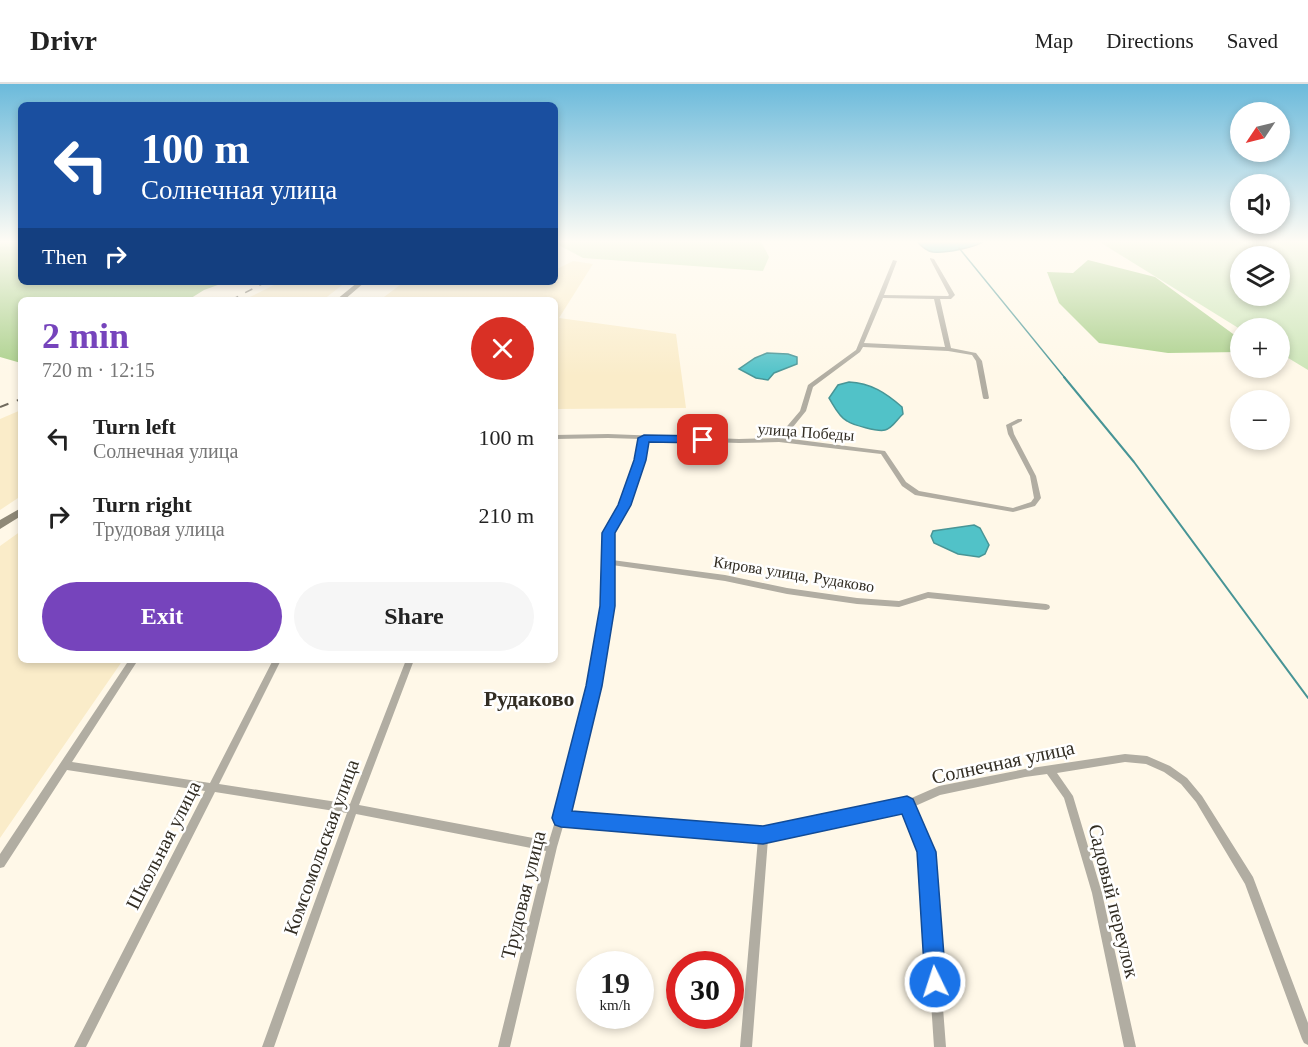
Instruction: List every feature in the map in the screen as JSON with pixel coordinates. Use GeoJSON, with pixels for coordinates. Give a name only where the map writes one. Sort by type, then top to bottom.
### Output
{"type":"FeatureCollection","features":[{"type":"Feature","properties":{"kind":"street"},"geometry":{"type":"LineString","coordinates":[[344,297],[357,286]]}},
{"type":"Feature","properties":{"kind":"street"},"geometry":{"type":"LineString","coordinates":[[779,440],[803,411],[810,386],[858,351],[885,286]]}},
{"type":"Feature","properties":{"kind":"street"},"geometry":{"type":"LineString","coordinates":[[880,296],[949,298],[952,295],[947,286]]}},
{"type":"Feature","properties":{"kind":"street"},"geometry":{"type":"LineString","coordinates":[[937,299],[948,349]]}},
{"type":"Feature","properties":{"kind":"street"},"geometry":{"type":"LineString","coordinates":[[861,345],[948,349],[974,354],[979,361],[986,398]]}},
{"type":"Feature","properties":{"kind":"street","name":"улица Победы"},"geometry":{"type":"LineString","coordinates":[[558,437],[779,440],[883,452],[904,484],[917,493],[1013,510],[1033,504],[1038,498],[1033,476],[1011,434],[1009,424],[1020,420]]}},
{"type":"Feature","properties":{"kind":"street","name":"Трудовая улица"},"geometry":{"type":"LineString","coordinates":[[504,1047],[552,847],[594,686],[608,606],[609,533],[625,505],[640,460],[644,438]]}},
{"type":"Feature","properties":{"kind":"street"},"geometry":{"type":"LineString","coordinates":[[0,525],[18,513]]}},
{"type":"Feature","properties":{"kind":"street","name":"Кирова улица, Рудаково"},"geometry":{"type":"LineString","coordinates":[[607,562],[725,578],[857,602],[899,604],[928,595],[1046,607]]}},
{"type":"Feature","properties":{"kind":"street"},"geometry":{"type":"LineString","coordinates":[[0,862],[132,663]]}},
{"type":"Feature","properties":{"kind":"street","name":"Школьная улица"},"geometry":{"type":"LineString","coordinates":[[80,1047],[275,663]]}},
{"type":"Feature","properties":{"kind":"street","name":"Комсомольская улица"},"geometry":{"type":"LineString","coordinates":[[268,1047],[353,809],[409,663]]}},
{"type":"Feature","properties":{"kind":"street","name":"Солнечная улица"},"geometry":{"type":"LineString","coordinates":[[561,818],[763,835],[907,805],[939,791],[1049,769],[1125,758],[1147,760],[1167,769],[1184,781],[1199,799],[1249,882],[1308,1040]]}},
{"type":"Feature","properties":{"kind":"street"},"geometry":{"type":"LineString","coordinates":[[65,765],[353,809],[552,847]]}},
{"type":"Feature","properties":{"kind":"street","name":"Садовый переулок"},"geometry":{"type":"LineString","coordinates":[[1049,769],[1068,796],[1094,882],[1130,1047]]}},
{"type":"Feature","properties":{"kind":"street"},"geometry":{"type":"LineString","coordinates":[[907,805],[926,852],[940,1047]]}},
{"type":"Feature","properties":{"kind":"street"},"geometry":{"type":"LineString","coordinates":[[746,1047],[763,835]]}},
{"type":"Feature","properties":{"kind":"shaded area"},"geometry":{"type":"Polygon","coordinates":[[[272,286],[341,286],[327,297],[250,297],[272,286]]]}},
{"type":"Feature","properties":{"kind":"shaded area"},"geometry":{"type":"Polygon","coordinates":[[[399,286],[579,286],[559,318],[676,334],[686,408],[558,409],[558,297],[384,297],[399,286]]]}},
{"type":"Feature","properties":{"kind":"shaded area"},"geometry":{"type":"Polygon","coordinates":[[[18,411],[18,498],[0,510],[0,419],[18,411]]]}},
{"type":"Feature","properties":{"kind":"shaded area"},"geometry":{"type":"Polygon","coordinates":[[[18,533],[18,663],[121,663],[0,838],[0,546],[18,533]]]}},
{"type":"Feature","properties":{"kind":"green space"},"geometry":{"type":"Polygon","coordinates":[[[0,286],[215,286],[193,297],[18,297],[18,362],[0,357],[0,286]]]}},
{"type":"Feature","properties":{"kind":"green space"},"geometry":{"type":"Polygon","coordinates":[[[1052,286],[1167,286],[1230,332],[1230,352],[1168,353],[1099,343],[1059,303],[1052,286]]]}},
{"type":"Feature","properties":{"kind":"green space"},"geometry":{"type":"Polygon","coordinates":[[[1171,286],[1230,286],[1230,306],[1290,306],[1290,286],[1308,286],[1308,370],[1290,359],[1290,318],[1230,318],[1230,323],[1171,286]]]}},
{"type":"Feature","properties":{"kind":"water"},"geometry":{"type":"Polygon","coordinates":[[[767,353],[797,357],[797,364],[774,373],[768,380],[756,378],[739,369],[755,358],[767,353]]]}},
{"type":"Feature","properties":{"kind":"water"},"geometry":{"type":"Polygon","coordinates":[[[849,382],[864,384],[884,393],[902,407],[903,414],[885,430],[866,428],[847,421],[839,414],[829,398],[838,385],[849,382]]]}},
{"type":"Feature","properties":{"kind":"water"},"geometry":{"type":"Polygon","coordinates":[[[974,525],[980,528],[989,545],[985,554],[979,557],[958,554],[934,543],[931,536],[933,531],[974,525]]]}},
{"type":"Feature","properties":{"kind":"waterway"},"geometry":{"type":"LineString","coordinates":[[990,286],[1065,378]]}},
{"type":"Feature","properties":{"kind":"waterway"},"geometry":{"type":"LineString","coordinates":[[1064,377],[1134,462],[1308,698]]}},
{"type":"Feature","properties":{"kind":"railway"},"geometry":{"type":"LineString","coordinates":[[237,297],[258,286]]}},
{"type":"Feature","properties":{"kind":"railway"},"geometry":{"type":"LineString","coordinates":[[0,407],[18,400]]}},
{"type":"Feature","properties":{"kind":"district","name":"Рудаково"},"geometry":{"type":"Point","coordinates":[529,698]}},
{"type":"Feature","properties":{"kind":"route"},"geometry":{"type":"LineString","coordinates":[[703,440],[644,438],[640,460],[625,505],[609,533],[608,606],[594,686],[561,818],[763,835],[907,805],[926,852],[935,982]]}}]}
